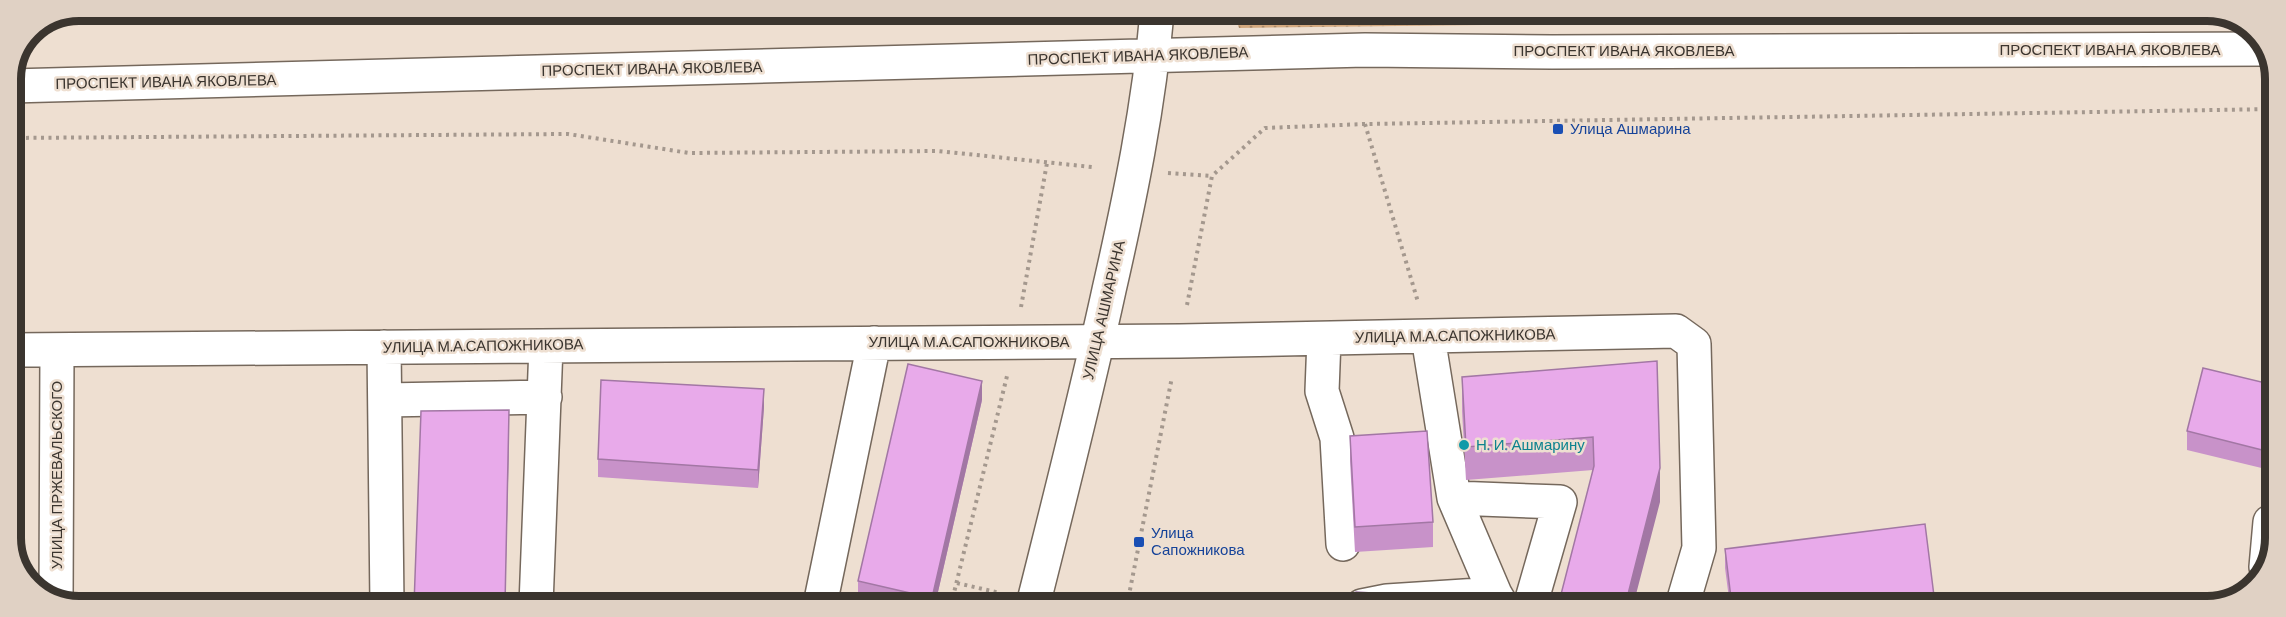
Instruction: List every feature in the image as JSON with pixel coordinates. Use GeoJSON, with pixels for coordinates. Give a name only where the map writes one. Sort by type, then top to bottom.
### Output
{"type":"FeatureCollection","features":[{"type":"Feature","properties":{"kind":"main road","name":"УЛИЦА АШМАРИНА"},"geometry":{"type":"LineString","coordinates":[[1034,596],[1098,341],[1136,169],[1156,21]]}},
{"type":"Feature","properties":{"kind":"main road","name":"ПРОСПЕКТ ИВАНА ЯКОВЛЕВА"},"geometry":{"type":"LineString","coordinates":[[21,86],[1365,50],[1588,52],[2257,50]]}},
{"type":"Feature","properties":{"kind":"main road","name":"УЛИЦА М.А.САПОЖНИКОВА"},"geometry":{"type":"LineString","coordinates":[[21,350],[1324,339],[1676,331],[1694,344],[1699,548],[1685,596]]}},
{"type":"Feature","properties":{"kind":"main road"},"geometry":{"type":"LineString","coordinates":[[1428,337],[1454,498],[1497,596]]}},
{"type":"Feature","properties":{"kind":"main road"},"geometry":{"type":"LineString","coordinates":[[1324,339],[1322,391],[1337,438],[1343,544]]}},
{"type":"Feature","properties":{"kind":"main road"},"geometry":{"type":"LineString","coordinates":[[822,596],[874,343]]}},
{"type":"Feature","properties":{"kind":"main road"},"geometry":{"type":"LineString","coordinates":[[536,596],[546,346]]}},
{"type":"Feature","properties":{"kind":"main road"},"geometry":{"type":"LineString","coordinates":[[384,347],[387,596]]}},
{"type":"Feature","properties":{"kind":"main road","name":"УЛИЦА ПРЖЕВАЛЬСКОГО"},"geometry":{"type":"LineString","coordinates":[[56,592],[57,350]]}},
{"type":"Feature","properties":{"kind":"main road"},"geometry":{"type":"LineString","coordinates":[[385,400],[545,397]]}},
{"type":"Feature","properties":{"kind":"main road"},"geometry":{"type":"LineString","coordinates":[[1454,498],[1560,502],[1533,596]]}},
{"type":"Feature","properties":{"kind":"path"},"geometry":{"type":"LineString","coordinates":[[1428,337],[1365,124],[2265,109]]}},
{"type":"Feature","properties":{"kind":"path"},"geometry":{"type":"LineString","coordinates":[[21,138],[567,134],[689,153],[938,151],[1092,167]]}},
{"type":"Feature","properties":{"kind":"path"},"geometry":{"type":"LineString","coordinates":[[953,596],[1015,342],[1047,163]]}},
{"type":"Feature","properties":{"kind":"path"},"geometry":{"type":"LineString","coordinates":[[1162,172],[1212,176]]}},
{"type":"Feature","properties":{"kind":"shaded area"},"geometry":{"type":"Polygon","coordinates":[[[1237,21],[1817,21],[1239,28],[1237,21]]]}},
{"type":"Feature","properties":{"kind":"building"},"geometry":{"type":"Polygon","coordinates":[[[1657,361],[1660,468],[1628,596],[1561,596],[1594,466],[1593,437],[1466,447],[1462,377],[1657,361]]]}},
{"type":"Feature","properties":{"kind":"building"},"geometry":{"type":"Polygon","coordinates":[[[908,364],[982,381],[932,596],[923,596],[858,581],[908,364]]]}},
{"type":"Feature","properties":{"kind":"building"},"geometry":{"type":"Polygon","coordinates":[[[2203,368],[2265,383],[2265,451],[2187,431],[2203,368]]]}},
{"type":"Feature","properties":{"kind":"building"},"geometry":{"type":"Polygon","coordinates":[[[601,380],[764,389],[758,470],[598,459],[601,380]]]}},
{"type":"Feature","properties":{"kind":"building"},"geometry":{"type":"Polygon","coordinates":[[[509,410],[505,596],[414,596],[421,411],[509,410]]]}},
{"type":"Feature","properties":{"kind":"building"},"geometry":{"type":"Polygon","coordinates":[[[1427,431],[1433,522],[1355,527],[1350,436],[1427,431]]]}},
{"type":"Feature","properties":{"kind":"building"},"geometry":{"type":"Polygon","coordinates":[[[1925,524],[1934,596],[1731,596],[1725,549],[1925,524]]]}},
{"type":"Feature","properties":{"kind":"building"},"geometry":{"type":"Polygon","coordinates":[[[1356,592],[1422,596],[1356,596],[1356,592]]]}},
{"type":"Feature","properties":{"kind":"place","name":"Улица Ашмарина"},"geometry":{"type":"Point","coordinates":[1558,129]}},
{"type":"Feature","properties":{"kind":"place","name":"Н. И. Ашмарину"},"geometry":{"type":"Point","coordinates":[1464,445]}},
{"type":"Feature","properties":{"kind":"place","name":"Улица Сапожникова"},"geometry":{"type":"Point","coordinates":[1139,542]}}]}
